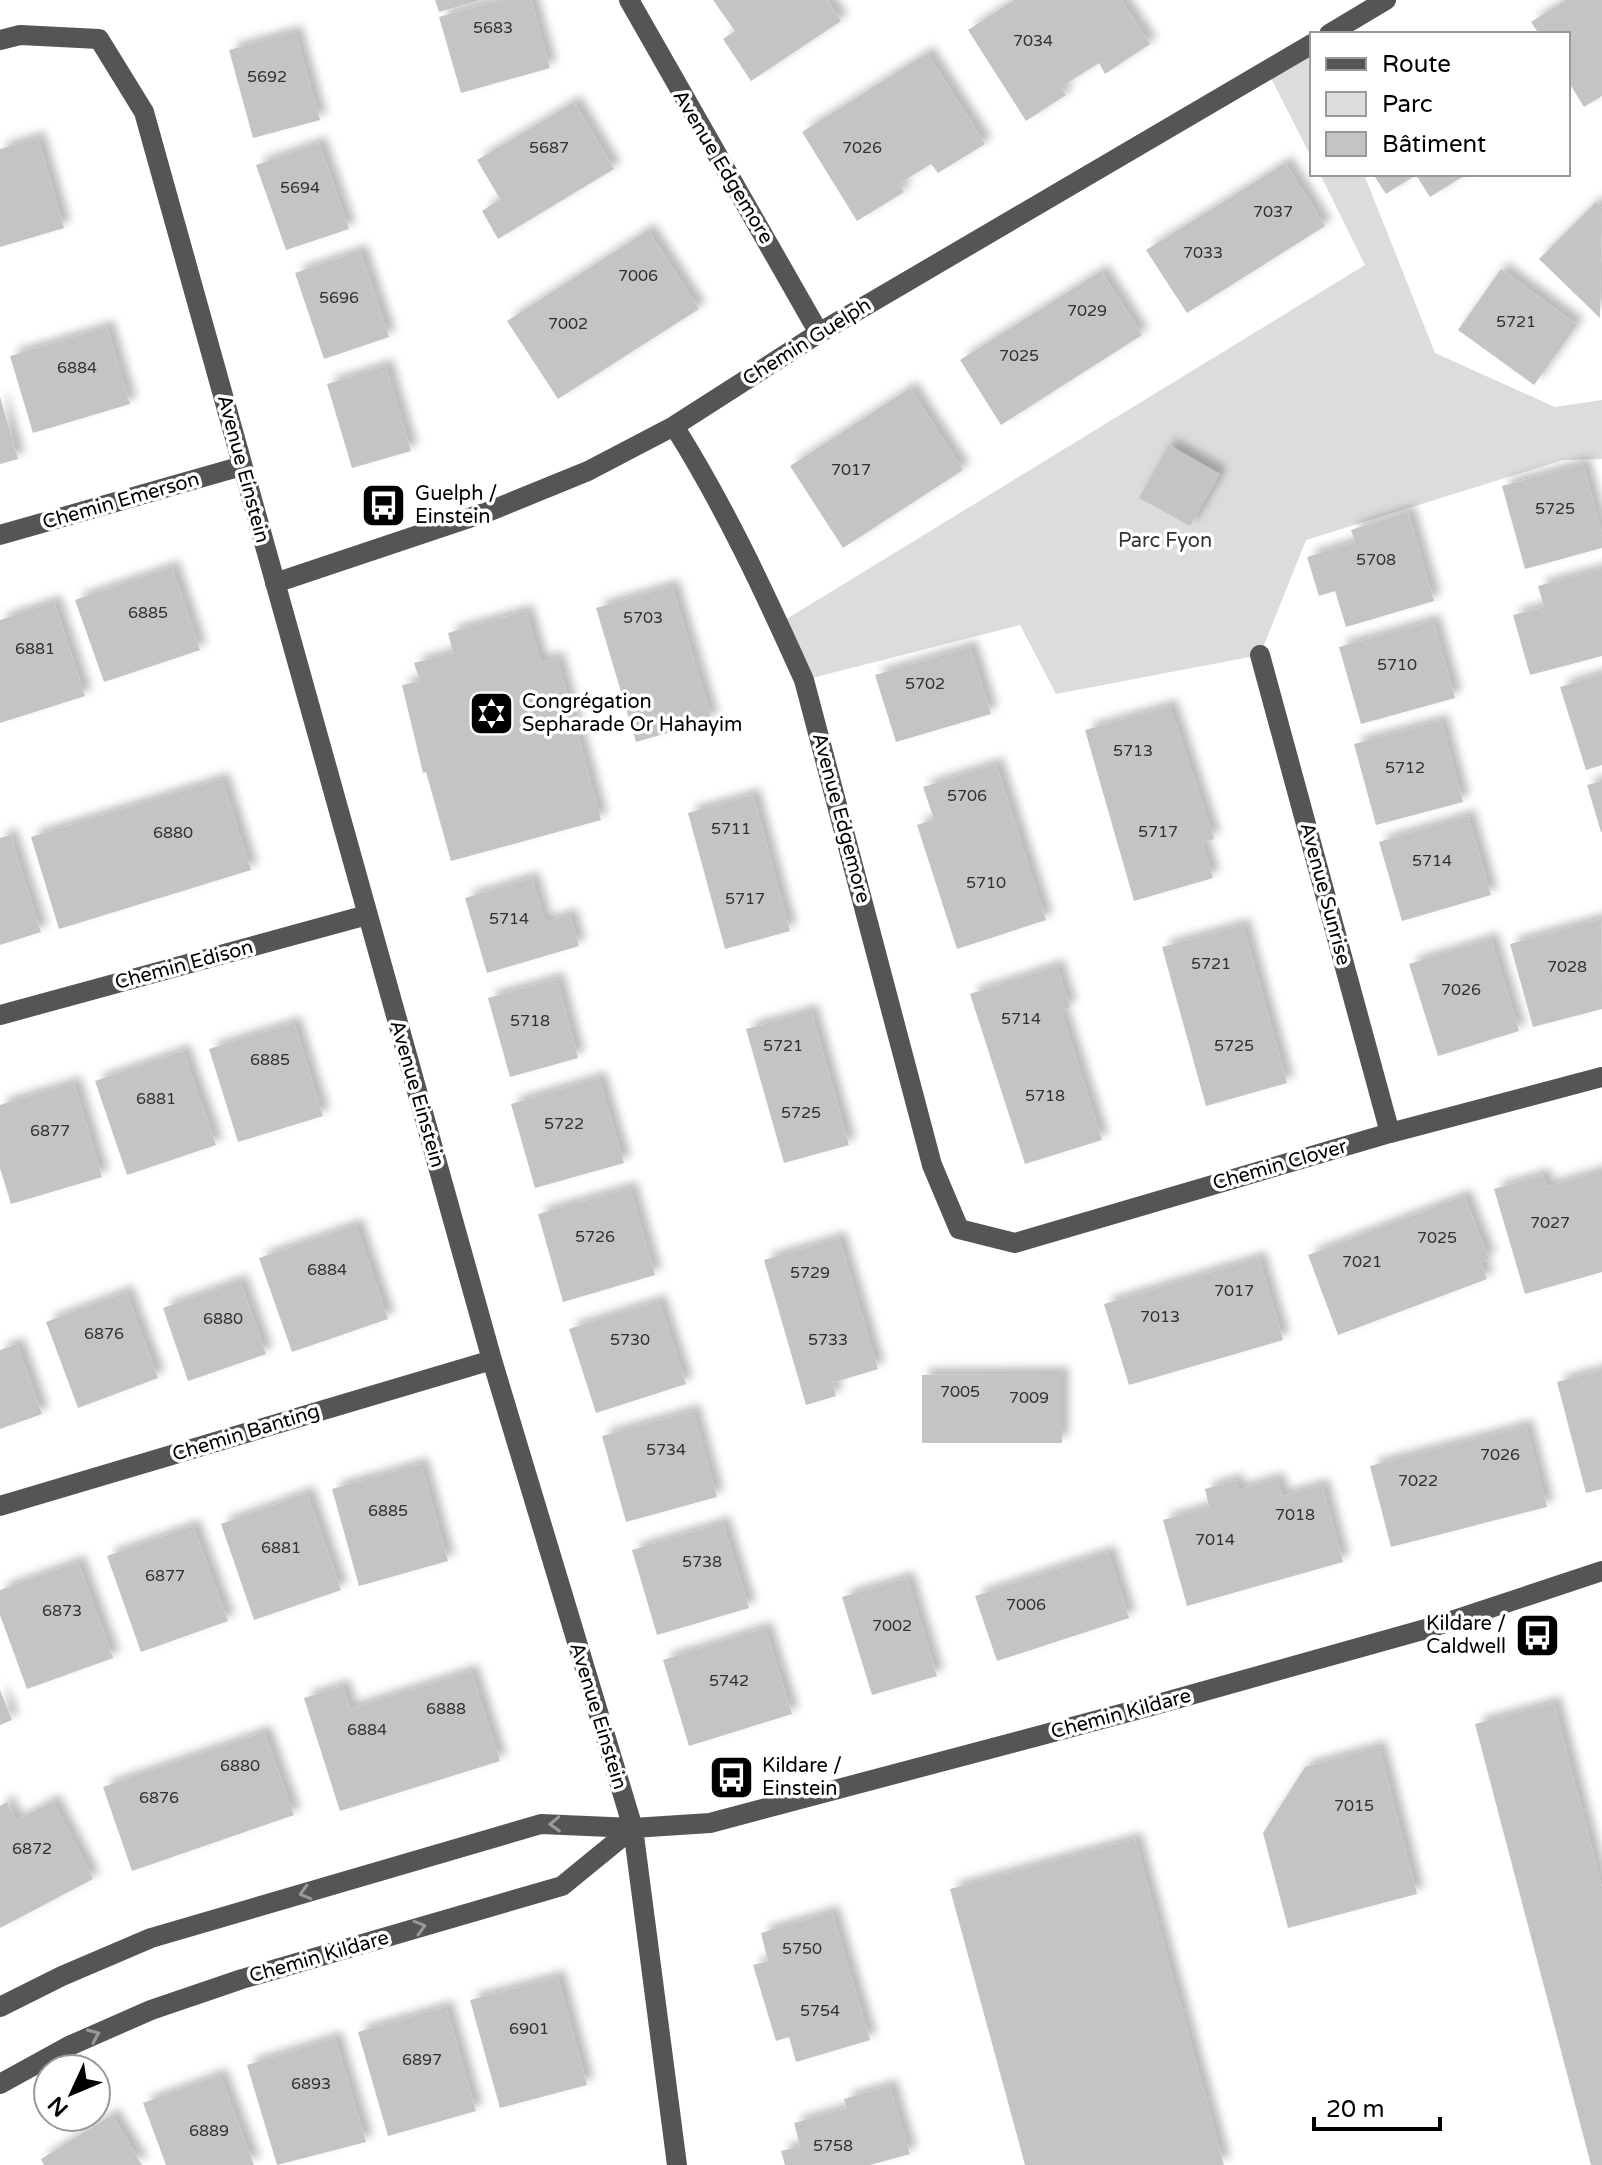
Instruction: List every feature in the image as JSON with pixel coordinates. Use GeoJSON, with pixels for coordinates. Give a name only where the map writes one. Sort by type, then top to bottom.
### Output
{"type":"FeatureCollection","features":[{"type":"Feature","properties":{"kind":"street","name":"Avenue Edgemore"},"geometry":{"type":"LineString","coordinates":[[629,0],[819,333]]}},
{"type":"Feature","properties":{"kind":"street"},"geometry":{"type":"LineString","coordinates":[[1332,32],[1386,0]]}},
{"type":"Feature","properties":{"kind":"street","name":"Avenue Einstein"},"geometry":{"type":"LineString","coordinates":[[0,40],[20,35],[99,39],[144,112],[492,1360],[633,1828],[677,2165]]}},
{"type":"Feature","properties":{"kind":"street","name":"Chemin Guelph"},"geometry":{"type":"LineString","coordinates":[[275,583],[490,511],[588,471],[674,426],[819,333],[1310,45]]}},
{"type":"Feature","properties":{"kind":"street","name":"Avenue Edgemore"},"geometry":{"type":"LineString","coordinates":[[674,426],[710,484],[780,623],[804,680],[932,1165],[959,1229]]}},
{"type":"Feature","properties":{"kind":"street","name":"Chemin Emerson"},"geometry":{"type":"LineString","coordinates":[[0,535],[242,466]]}},
{"type":"Feature","properties":{"kind":"street","name":"Avenue Sunrise"},"geometry":{"type":"LineString","coordinates":[[1260,655],[1390,1133]]}},
{"type":"Feature","properties":{"kind":"street","name":"Chemin Edison"},"geometry":{"type":"LineString","coordinates":[[0,1015],[367,915]]}},
{"type":"Feature","properties":{"kind":"street","name":"Chemin Clover"},"geometry":{"type":"LineString","coordinates":[[959,1229],[1015,1243],[1390,1133],[1602,1077]]}},
{"type":"Feature","properties":{"kind":"street","name":"Chemin Banting"},"geometry":{"type":"LineString","coordinates":[[0,1506],[492,1360]]}},
{"type":"Feature","properties":{"kind":"street","name":"Chemin Kildare"},"geometry":{"type":"LineString","coordinates":[[0,2007],[62,1976],[151,1938],[541,1824],[633,1828],[710,1823],[1433,1627],[1602,1572]]}},
{"type":"Feature","properties":{"kind":"street","name":"Chemin Kildare"},"geometry":{"type":"LineString","coordinates":[[0,2084],[69,2046],[151,2010],[242,1979],[562,1886],[633,1828]]}},
{"type":"Feature","properties":{"kind":"green space"},"geometry":{"type":"Polygon","coordinates":[[[1310,45],[1310,155],[1267,70],[1310,45]]]}},
{"type":"Feature","properties":{"kind":"green space","name":"Parc Fyon"},"geometry":{"type":"Polygon","coordinates":[[[1321,176],[1365,176],[1435,353],[1555,407],[1602,400],[1602,459],[1563,460],[1306,540],[1260,655],[1056,694],[1020,625],[804,680],[780,623],[1365,265],[1321,176]]]}},
{"type":"Feature","properties":{"kind":"building"},"geometry":{"type":"Polygon","coordinates":[[[435,0],[478,0],[478,1],[439,12],[435,0]]]}},
{"type":"Feature","properties":{"kind":"building"},"geometry":{"type":"Polygon","coordinates":[[[501,0],[531,0],[550,68],[461,93],[439,17],[501,0]]]}},
{"type":"Feature","properties":{"kind":"building"},"geometry":{"type":"Polygon","coordinates":[[[713,0],[827,0],[841,21],[751,81],[723,39],[735,31],[713,0]]]}},
{"type":"Feature","properties":{"kind":"building"},"geometry":{"type":"Polygon","coordinates":[[[1014,0],[1121,0],[1150,44],[1105,74],[1099,63],[1061,87],[1066,95],[1026,121],[968,30],[1014,0]]]}},
{"type":"Feature","properties":{"kind":"building"},"geometry":{"type":"Polygon","coordinates":[[[1566,0],[1602,0],[1602,96],[1584,107],[1570,84],[1570,32],[1538,32],[1531,22],[1566,0]]]}},
{"type":"Feature","properties":{"kind":"building"},"geometry":{"type":"Polygon","coordinates":[[[295,32],[320,120],[253,138],[229,50],[295,32]]]}},
{"type":"Feature","properties":{"kind":"building"},"geometry":{"type":"Polygon","coordinates":[[[927,53],[985,144],[938,173],[931,164],[899,184],[904,192],[857,221],[802,132],[927,53]]]}},
{"type":"Feature","properties":{"kind":"building"},"geometry":{"type":"Polygon","coordinates":[[[574,102],[614,169],[498,239],[482,211],[500,199],[477,160],[574,102]]]}},
{"type":"Feature","properties":{"kind":"building"},"geometry":{"type":"Polygon","coordinates":[[[38,138],[64,228],[0,247],[0,149],[38,138]]]}},
{"type":"Feature","properties":{"kind":"building"},"geometry":{"type":"Polygon","coordinates":[[[319,143],[349,229],[286,250],[256,165],[319,143]]]}},
{"type":"Feature","properties":{"kind":"building"},"geometry":{"type":"Polygon","coordinates":[[[1285,163],[1325,226],[1187,313],[1146,250],[1285,163]]]}},
{"type":"Feature","properties":{"kind":"building"},"geometry":{"type":"Polygon","coordinates":[[[1374,176],[1414,176],[1386,194],[1374,176]]]}},
{"type":"Feature","properties":{"kind":"building"},"geometry":{"type":"Polygon","coordinates":[[[1417,176],[1464,176],[1430,197],[1417,176]]]}},
{"type":"Feature","properties":{"kind":"building"},"geometry":{"type":"Polygon","coordinates":[[[1596,202],[1602,208],[1600,318],[1539,259],[1596,202]]]}},
{"type":"Feature","properties":{"kind":"building"},"geometry":{"type":"Polygon","coordinates":[[[648,230],[699,309],[558,399],[507,321],[648,230]]]}},
{"type":"Feature","properties":{"kind":"building"},"geometry":{"type":"Polygon","coordinates":[[[360,251],[389,337],[324,359],[295,273],[360,251]]]}},
{"type":"Feature","properties":{"kind":"building"},"geometry":{"type":"Polygon","coordinates":[[[1501,269],[1577,325],[1534,385],[1458,330],[1501,269]]]}},
{"type":"Feature","properties":{"kind":"building"},"geometry":{"type":"Polygon","coordinates":[[[1101,271],[1142,335],[1001,425],[960,360],[1101,271]]]}},
{"type":"Feature","properties":{"kind":"building"},"geometry":{"type":"Polygon","coordinates":[[[107,327],[130,404],[33,433],[10,356],[107,327]]]}},
{"type":"Feature","properties":{"kind":"building"},"geometry":{"type":"Polygon","coordinates":[[[386,366],[411,451],[352,468],[327,384],[386,366]]]}},
{"type":"Feature","properties":{"kind":"building"},"geometry":{"type":"Polygon","coordinates":[[[910,388],[963,470],[843,548],[790,466],[910,388]]]}},
{"type":"Feature","properties":{"kind":"building"},"geometry":{"type":"Polygon","coordinates":[[[0,397],[18,459],[0,464],[0,397]]]}},
{"type":"Feature","properties":{"kind":"building"},"geometry":{"type":"Polygon","coordinates":[[[1169,445],[1220,474],[1190,526],[1139,498],[1169,445]]]}},
{"type":"Feature","properties":{"kind":"building"},"geometry":{"type":"Polygon","coordinates":[[[1583,464],[1602,534],[1602,548],[1525,569],[1502,486],[1583,464]]]}},
{"type":"Feature","properties":{"kind":"building"},"geometry":{"type":"Polygon","coordinates":[[[1408,512],[1434,601],[1346,627],[1335,591],[1319,596],[1307,557],[1355,542],[1351,530],[1408,512]]]}},
{"type":"Feature","properties":{"kind":"building"},"geometry":{"type":"Polygon","coordinates":[[[172,567],[200,650],[104,682],[75,600],[172,567]]]}},
{"type":"Feature","properties":{"kind":"building"},"geometry":{"type":"Polygon","coordinates":[[[1602,569],[1602,656],[1530,675],[1513,615],[1544,607],[1538,586],[1602,569]]]}},
{"type":"Feature","properties":{"kind":"building"},"geometry":{"type":"Polygon","coordinates":[[[672,586],[712,720],[636,742],[596,608],[672,586]]]}},
{"type":"Feature","properties":{"kind":"building"},"geometry":{"type":"Polygon","coordinates":[[[54,602],[85,696],[0,723],[0,620],[54,602]]]}},
{"type":"Feature","properties":{"kind":"building","name":"Congrégation Sepharade Or Hahayim"},"geometry":{"type":"Polygon","coordinates":[[[526,611],[541,662],[557,658],[601,820],[451,861],[426,772],[423,773],[402,685],[420,681],[414,663],[453,653],[448,633],[526,611]]]}},
{"type":"Feature","properties":{"kind":"building"},"geometry":{"type":"Polygon","coordinates":[[[1433,621],[1455,698],[1361,724],[1339,647],[1433,621]]]}},
{"type":"Feature","properties":{"kind":"building"},"geometry":{"type":"Polygon","coordinates":[[[970,647],[991,714],[896,742],[875,675],[970,647]]]}},
{"type":"Feature","properties":{"kind":"building"},"geometry":{"type":"Polygon","coordinates":[[[1602,674],[1602,765],[1586,770],[1560,687],[1602,674]]]}},
{"type":"Feature","properties":{"kind":"building"},"geometry":{"type":"Polygon","coordinates":[[[1170,706],[1214,839],[1202,842],[1213,878],[1134,901],[1085,730],[1170,706]]]}},
{"type":"Feature","properties":{"kind":"building"},"geometry":{"type":"Polygon","coordinates":[[[1441,721],[1463,802],[1376,825],[1354,744],[1441,721]]]}},
{"type":"Feature","properties":{"kind":"building"},"geometry":{"type":"Polygon","coordinates":[[[996,764],[1046,920],[957,949],[917,825],[934,819],[923,787],[996,764]]]}},
{"type":"Feature","properties":{"kind":"building"},"geometry":{"type":"Polygon","coordinates":[[[222,779],[251,870],[59,929],[31,837],[222,779]]]}},
{"type":"Feature","properties":{"kind":"building"},"geometry":{"type":"Polygon","coordinates":[[[1602,781],[1602,832],[1601,832],[1587,785],[1602,781]]]}},
{"type":"Feature","properties":{"kind":"building"},"geometry":{"type":"Polygon","coordinates":[[[753,795],[790,931],[725,949],[688,813],[753,795]]]}},
{"type":"Feature","properties":{"kind":"building"},"geometry":{"type":"Polygon","coordinates":[[[1468,816],[1491,895],[1402,921],[1379,842],[1468,816]]]}},
{"type":"Feature","properties":{"kind":"building"},"geometry":{"type":"Polygon","coordinates":[[[10,835],[41,932],[0,945],[0,838],[10,835]]]}},
{"type":"Feature","properties":{"kind":"building"},"geometry":{"type":"Polygon","coordinates":[[[532,878],[545,922],[570,915],[579,946],[487,973],[465,898],[532,878]]]}},
{"type":"Feature","properties":{"kind":"building"},"geometry":{"type":"Polygon","coordinates":[[[1601,919],[1602,1009],[1533,1027],[1510,944],[1601,919]]]}},
{"type":"Feature","properties":{"kind":"building"},"geometry":{"type":"Polygon","coordinates":[[[1243,925],[1287,1083],[1206,1106],[1162,947],[1243,925]]]}},
{"type":"Feature","properties":{"kind":"building"},"geometry":{"type":"Polygon","coordinates":[[[1491,939],[1519,1031],[1438,1056],[1409,964],[1491,939]]]}},
{"type":"Feature","properties":{"kind":"building"},"geometry":{"type":"Polygon","coordinates":[[[1057,966],[1070,1007],[1061,1011],[1102,1140],[1025,1164],[970,994],[1057,966]]]}},
{"type":"Feature","properties":{"kind":"building"},"geometry":{"type":"Polygon","coordinates":[[[557,979],[578,1058],[510,1077],[488,998],[557,979]]]}},
{"type":"Feature","properties":{"kind":"building"},"geometry":{"type":"Polygon","coordinates":[[[811,1011],[849,1145],[784,1163],[746,1029],[811,1011]]]}},
{"type":"Feature","properties":{"kind":"building"},"geometry":{"type":"Polygon","coordinates":[[[294,1023],[323,1116],[238,1142],[209,1049],[294,1023]]]}},
{"type":"Feature","properties":{"kind":"building"},"geometry":{"type":"Polygon","coordinates":[[[183,1051],[216,1145],[127,1175],[95,1081],[183,1051]]]}},
{"type":"Feature","properties":{"kind":"building"},"geometry":{"type":"Polygon","coordinates":[[[599,1078],[624,1163],[535,1188],[511,1104],[599,1078]]]}},
{"type":"Feature","properties":{"kind":"building"},"geometry":{"type":"Polygon","coordinates":[[[74,1083],[102,1177],[11,1204],[0,1168],[0,1105],[74,1083]]]}},
{"type":"Feature","properties":{"kind":"building"},"geometry":{"type":"Polygon","coordinates":[[[1602,1171],[1602,1272],[1525,1294],[1494,1189],[1543,1175],[1547,1187],[1602,1171]]]}},
{"type":"Feature","properties":{"kind":"building"},"geometry":{"type":"Polygon","coordinates":[[[630,1188],[655,1275],[563,1302],[538,1214],[630,1188]]]}},
{"type":"Feature","properties":{"kind":"building"},"geometry":{"type":"Polygon","coordinates":[[[1464,1196],[1489,1259],[1481,1262],[1487,1279],[1338,1335],[1308,1255],[1464,1196]]]}},
{"type":"Feature","properties":{"kind":"building"},"geometry":{"type":"Polygon","coordinates":[[[356,1225],[388,1319],[292,1352],[259,1258],[356,1225]]]}},
{"type":"Feature","properties":{"kind":"building"},"geometry":{"type":"Polygon","coordinates":[[[839,1238],[878,1369],[832,1383],[836,1396],[806,1405],[764,1260],[839,1238]]]}},
{"type":"Feature","properties":{"kind":"building"},"geometry":{"type":"Polygon","coordinates":[[[1259,1258],[1283,1340],[1129,1385],[1104,1304],[1259,1258]]]}},
{"type":"Feature","properties":{"kind":"building"},"geometry":{"type":"Polygon","coordinates":[[[240,1281],[266,1354],[188,1381],[163,1308],[240,1281]]]}},
{"type":"Feature","properties":{"kind":"building"},"geometry":{"type":"Polygon","coordinates":[[[126,1292],[158,1378],[78,1408],[46,1322],[126,1292]]]}},
{"type":"Feature","properties":{"kind":"building"},"geometry":{"type":"Polygon","coordinates":[[[659,1301],[686,1384],[596,1413],[569,1329],[659,1301]]]}},
{"type":"Feature","properties":{"kind":"building"},"geometry":{"type":"Polygon","coordinates":[[[17,1344],[42,1414],[0,1429],[0,1350],[17,1344]]]}},
{"type":"Feature","properties":{"kind":"building"},"geometry":{"type":"Polygon","coordinates":[[[1602,1370],[1602,1489],[1586,1493],[1557,1382],[1602,1370]]]}},
{"type":"Feature","properties":{"kind":"building"},"geometry":{"type":"Polygon","coordinates":[[[1062,1374],[1062,1443],[922,1443],[922,1375],[1062,1374]]]}},
{"type":"Feature","properties":{"kind":"building"},"geometry":{"type":"Polygon","coordinates":[[[693,1411],[717,1497],[626,1522],[602,1436],[693,1411]]]}},
{"type":"Feature","properties":{"kind":"building"},"geometry":{"type":"Polygon","coordinates":[[[1526,1426],[1547,1507],[1391,1547],[1370,1466],[1526,1426]]]}},
{"type":"Feature","properties":{"kind":"building"},"geometry":{"type":"Polygon","coordinates":[[[421,1464],[448,1561],[359,1586],[332,1489],[421,1464]]]}},
{"type":"Feature","properties":{"kind":"building"},"geometry":{"type":"Polygon","coordinates":[[[1277,1479],[1282,1496],[1322,1485],[1343,1562],[1187,1606],[1163,1520],[1209,1507],[1205,1489],[1236,1480],[1238,1490],[1277,1479]]]}},
{"type":"Feature","properties":{"kind":"building"},"geometry":{"type":"Polygon","coordinates":[[[307,1493],[341,1590],[254,1620],[221,1524],[307,1493]]]}},
{"type":"Feature","properties":{"kind":"building"},"geometry":{"type":"Polygon","coordinates":[[[723,1523],[749,1608],[657,1635],[632,1550],[723,1523]]]}},
{"type":"Feature","properties":{"kind":"building"},"geometry":{"type":"Polygon","coordinates":[[[193,1526],[228,1621],[141,1652],[107,1556],[193,1526]]]}},
{"type":"Feature","properties":{"kind":"building"},"geometry":{"type":"Polygon","coordinates":[[[1108,1552],[1129,1618],[997,1661],[975,1596],[1108,1552]]]}},
{"type":"Feature","properties":{"kind":"building"},"geometry":{"type":"Polygon","coordinates":[[[78,1562],[113,1658],[27,1689],[0,1615],[0,1590],[78,1562]]]}},
{"type":"Feature","properties":{"kind":"building"},"geometry":{"type":"Polygon","coordinates":[[[907,1578],[937,1676],[872,1695],[842,1597],[907,1578]]]}},
{"type":"Feature","properties":{"kind":"building"},"geometry":{"type":"Polygon","coordinates":[[[765,1628],[792,1714],[689,1746],[663,1660],[765,1628]]]}},
{"type":"Feature","properties":{"kind":"building"},"geometry":{"type":"Polygon","coordinates":[[[471,1671],[500,1761],[340,1811],[304,1698],[343,1686],[350,1709],[471,1671]]]}},
{"type":"Feature","properties":{"kind":"building"},"geometry":{"type":"Polygon","coordinates":[[[0,1690],[12,1720],[0,1725],[0,1690]]]}},
{"type":"Feature","properties":{"kind":"building"},"geometry":{"type":"Polygon","coordinates":[[[1554,1703],[1602,1888],[1602,2165],[1591,2165],[1475,1724],[1554,1703]]]}},
{"type":"Feature","properties":{"kind":"building"},"geometry":{"type":"Polygon","coordinates":[[[264,1732],[294,1815],[132,1871],[103,1787],[264,1732]]]}},
{"type":"Feature","properties":{"kind":"building"},"geometry":{"type":"Polygon","coordinates":[[[1379,1747],[1417,1894],[1288,1928],[1263,1833],[1305,1767],[1379,1747]]]}},
{"type":"Feature","properties":{"kind":"building"},"geometry":{"type":"Polygon","coordinates":[[[53,1801],[93,1879],[0,1928],[0,1806],[7,1802],[16,1821],[53,1801]]]}},
{"type":"Feature","properties":{"kind":"building"},"geometry":{"type":"Polygon","coordinates":[[[1135,1839],[1224,2165],[1025,2165],[950,1889],[1135,1839]]]}},
{"type":"Feature","properties":{"kind":"building"},"geometry":{"type":"Polygon","coordinates":[[[832,1912],[870,2040],[796,2062],[789,2037],[776,2041],[753,1965],[768,1961],[761,1933],[832,1912]]]}},
{"type":"Feature","properties":{"kind":"building"},"geometry":{"type":"Polygon","coordinates":[[[558,1977],[587,2085],[500,2108],[470,2000],[558,1977]]]}},
{"type":"Feature","properties":{"kind":"building"},"geometry":{"type":"Polygon","coordinates":[[[446,2007],[476,2111],[388,2136],[358,2032],[446,2007]]]}},
{"type":"Feature","properties":{"kind":"building"},"geometry":{"type":"Polygon","coordinates":[[[335,2038],[366,2142],[277,2165],[247,2065],[335,2038]]]}},
{"type":"Feature","properties":{"kind":"building"},"geometry":{"type":"Polygon","coordinates":[[[220,2075],[254,2165],[166,2165],[143,2103],[220,2075]]]}},
{"type":"Feature","properties":{"kind":"building"},"geometry":{"type":"Polygon","coordinates":[[[890,2086],[910,2154],[870,2165],[785,2165],[781,2151],[800,2146],[794,2123],[847,2108],[844,2099],[890,2086]]]}},
{"type":"Feature","properties":{"kind":"building"},"geometry":{"type":"Polygon","coordinates":[[[112,2115],[142,2165],[44,2165],[41,2159],[83,2133],[112,2133],[112,2115]]]}},
{"type":"Feature","properties":{"kind":"place","name":"Guelph / Einstein"},"geometry":{"type":"Point","coordinates":[384,506]}},
{"type":"Feature","properties":{"kind":"place","name":"Congrégation Sepharade Or Hahayim"},"geometry":{"type":"Point","coordinates":[491,713]}},
{"type":"Feature","properties":{"kind":"place","name":"Kildare / Caldwell"},"geometry":{"type":"Point","coordinates":[1537,1636]}},
{"type":"Feature","properties":{"kind":"place","name":"Kildare / Einstein"},"geometry":{"type":"Point","coordinates":[731,1778]}}]}
